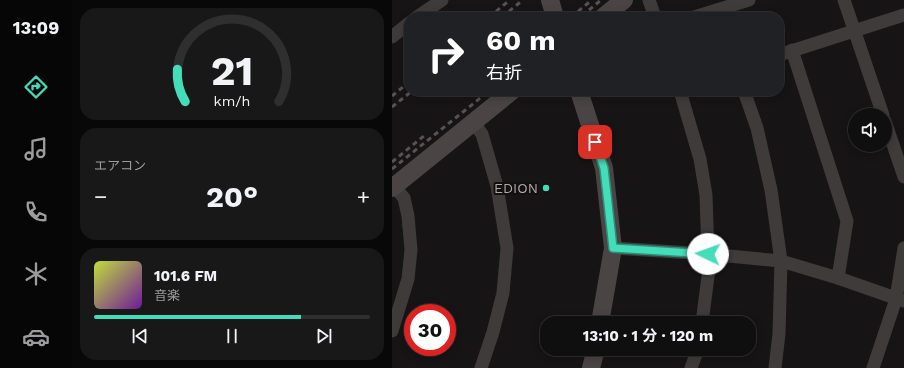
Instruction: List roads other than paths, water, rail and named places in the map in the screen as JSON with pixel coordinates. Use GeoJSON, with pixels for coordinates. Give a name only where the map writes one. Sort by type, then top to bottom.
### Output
{"type":"FeatureCollection","features":[{"type":"Feature","properties":{"kind":"street"},"geometry":{"type":"LineString","coordinates":[[424,12],[442,0]]}},
{"type":"Feature","properties":{"kind":"street"},"geometry":{"type":"LineString","coordinates":[[550,0],[554,12]]}},
{"type":"Feature","properties":{"kind":"street"},"geometry":{"type":"LineString","coordinates":[[609,12],[624,0]]}},
{"type":"Feature","properties":{"kind":"street"},"geometry":{"type":"LineString","coordinates":[[649,0],[653,12]]}},
{"type":"Feature","properties":{"kind":"street"},"geometry":{"type":"LineString","coordinates":[[710,12],[749,0]]}},
{"type":"Feature","properties":{"kind":"street"},"geometry":{"type":"LineString","coordinates":[[844,0],[881,108]]}},
{"type":"Feature","properties":{"kind":"street"},"geometry":{"type":"LineString","coordinates":[[784,53],[904,15]]}},
{"type":"Feature","properties":{"kind":"street"},"geometry":{"type":"LineString","coordinates":[[392,37],[404,27]]}},
{"type":"Feature","properties":{"kind":"street"},"geometry":{"type":"LineString","coordinates":[[792,50],[848,221],[838,278]]}},
{"type":"Feature","properties":{"kind":"street"},"geometry":{"type":"LineString","coordinates":[[392,331],[408,279],[411,250],[408,216],[404,198],[393,187],[506,96]]}},
{"type":"Feature","properties":{"kind":"street"},"geometry":{"type":"LineString","coordinates":[[581,96],[604,168],[613,248],[601,316]]}},
{"type":"Feature","properties":{"kind":"street"},"geometry":{"type":"LineString","coordinates":[[681,96],[700,159],[705,188],[708,254],[710,261],[703,316]]}},
{"type":"Feature","properties":{"kind":"street"},"geometry":{"type":"LineString","coordinates":[[746,96],[757,128],[771,190],[781,261],[779,334],[775,368]]}},
{"type":"Feature","properties":{"kind":"street"},"geometry":{"type":"LineString","coordinates":[[473,122],[482,134],[498,186],[507,248],[503,293],[493,332],[481,368]]}},
{"type":"Feature","properties":{"kind":"street"},"geometry":{"type":"LineString","coordinates":[[892,142],[904,178]]}},
{"type":"Feature","properties":{"kind":"street"},"geometry":{"type":"LineString","coordinates":[[613,248],[708,254],[781,261],[838,278],[900,300]]}},
{"type":"Feature","properties":{"kind":"street"},"geometry":{"type":"LineString","coordinates":[[873,368],[900,300],[904,248]]}},
{"type":"Feature","properties":{"kind":"street"},"geometry":{"type":"LineString","coordinates":[[590,368],[594,356]]}},
{"type":"Feature","properties":{"kind":"street"},"geometry":{"type":"LineString","coordinates":[[691,368],[695,356]]}},
{"type":"Feature","properties":{"kind":"railway"},"geometry":{"type":"LineString","coordinates":[[495,12],[510,0]]}},
{"type":"Feature","properties":{"kind":"railway"},"geometry":{"type":"LineString","coordinates":[[508,12],[523,0]]}},
{"type":"Feature","properties":{"kind":"railway"},"geometry":{"type":"LineString","coordinates":[[577,12],[592,0]]}},
{"type":"Feature","properties":{"kind":"railway"},"geometry":{"type":"LineString","coordinates":[[589,10],[601,0]]}},
{"type":"Feature","properties":{"kind":"railway"},"geometry":{"type":"LineString","coordinates":[[392,96],[404,86]]}},
{"type":"Feature","properties":{"kind":"railway"},"geometry":{"type":"LineString","coordinates":[[392,107],[406,96]]}},
{"type":"Feature","properties":{"kind":"railway"},"geometry":{"type":"LineString","coordinates":[[392,169],[483,96]]}},
{"type":"Feature","properties":{"kind":"railway"},"geometry":{"type":"LineString","coordinates":[[392,162],[425,135]]}},
{"type":"Feature","properties":{"kind":"place","name":"EDION"},"geometry":{"type":"Point","coordinates":[546,188]}}]}
